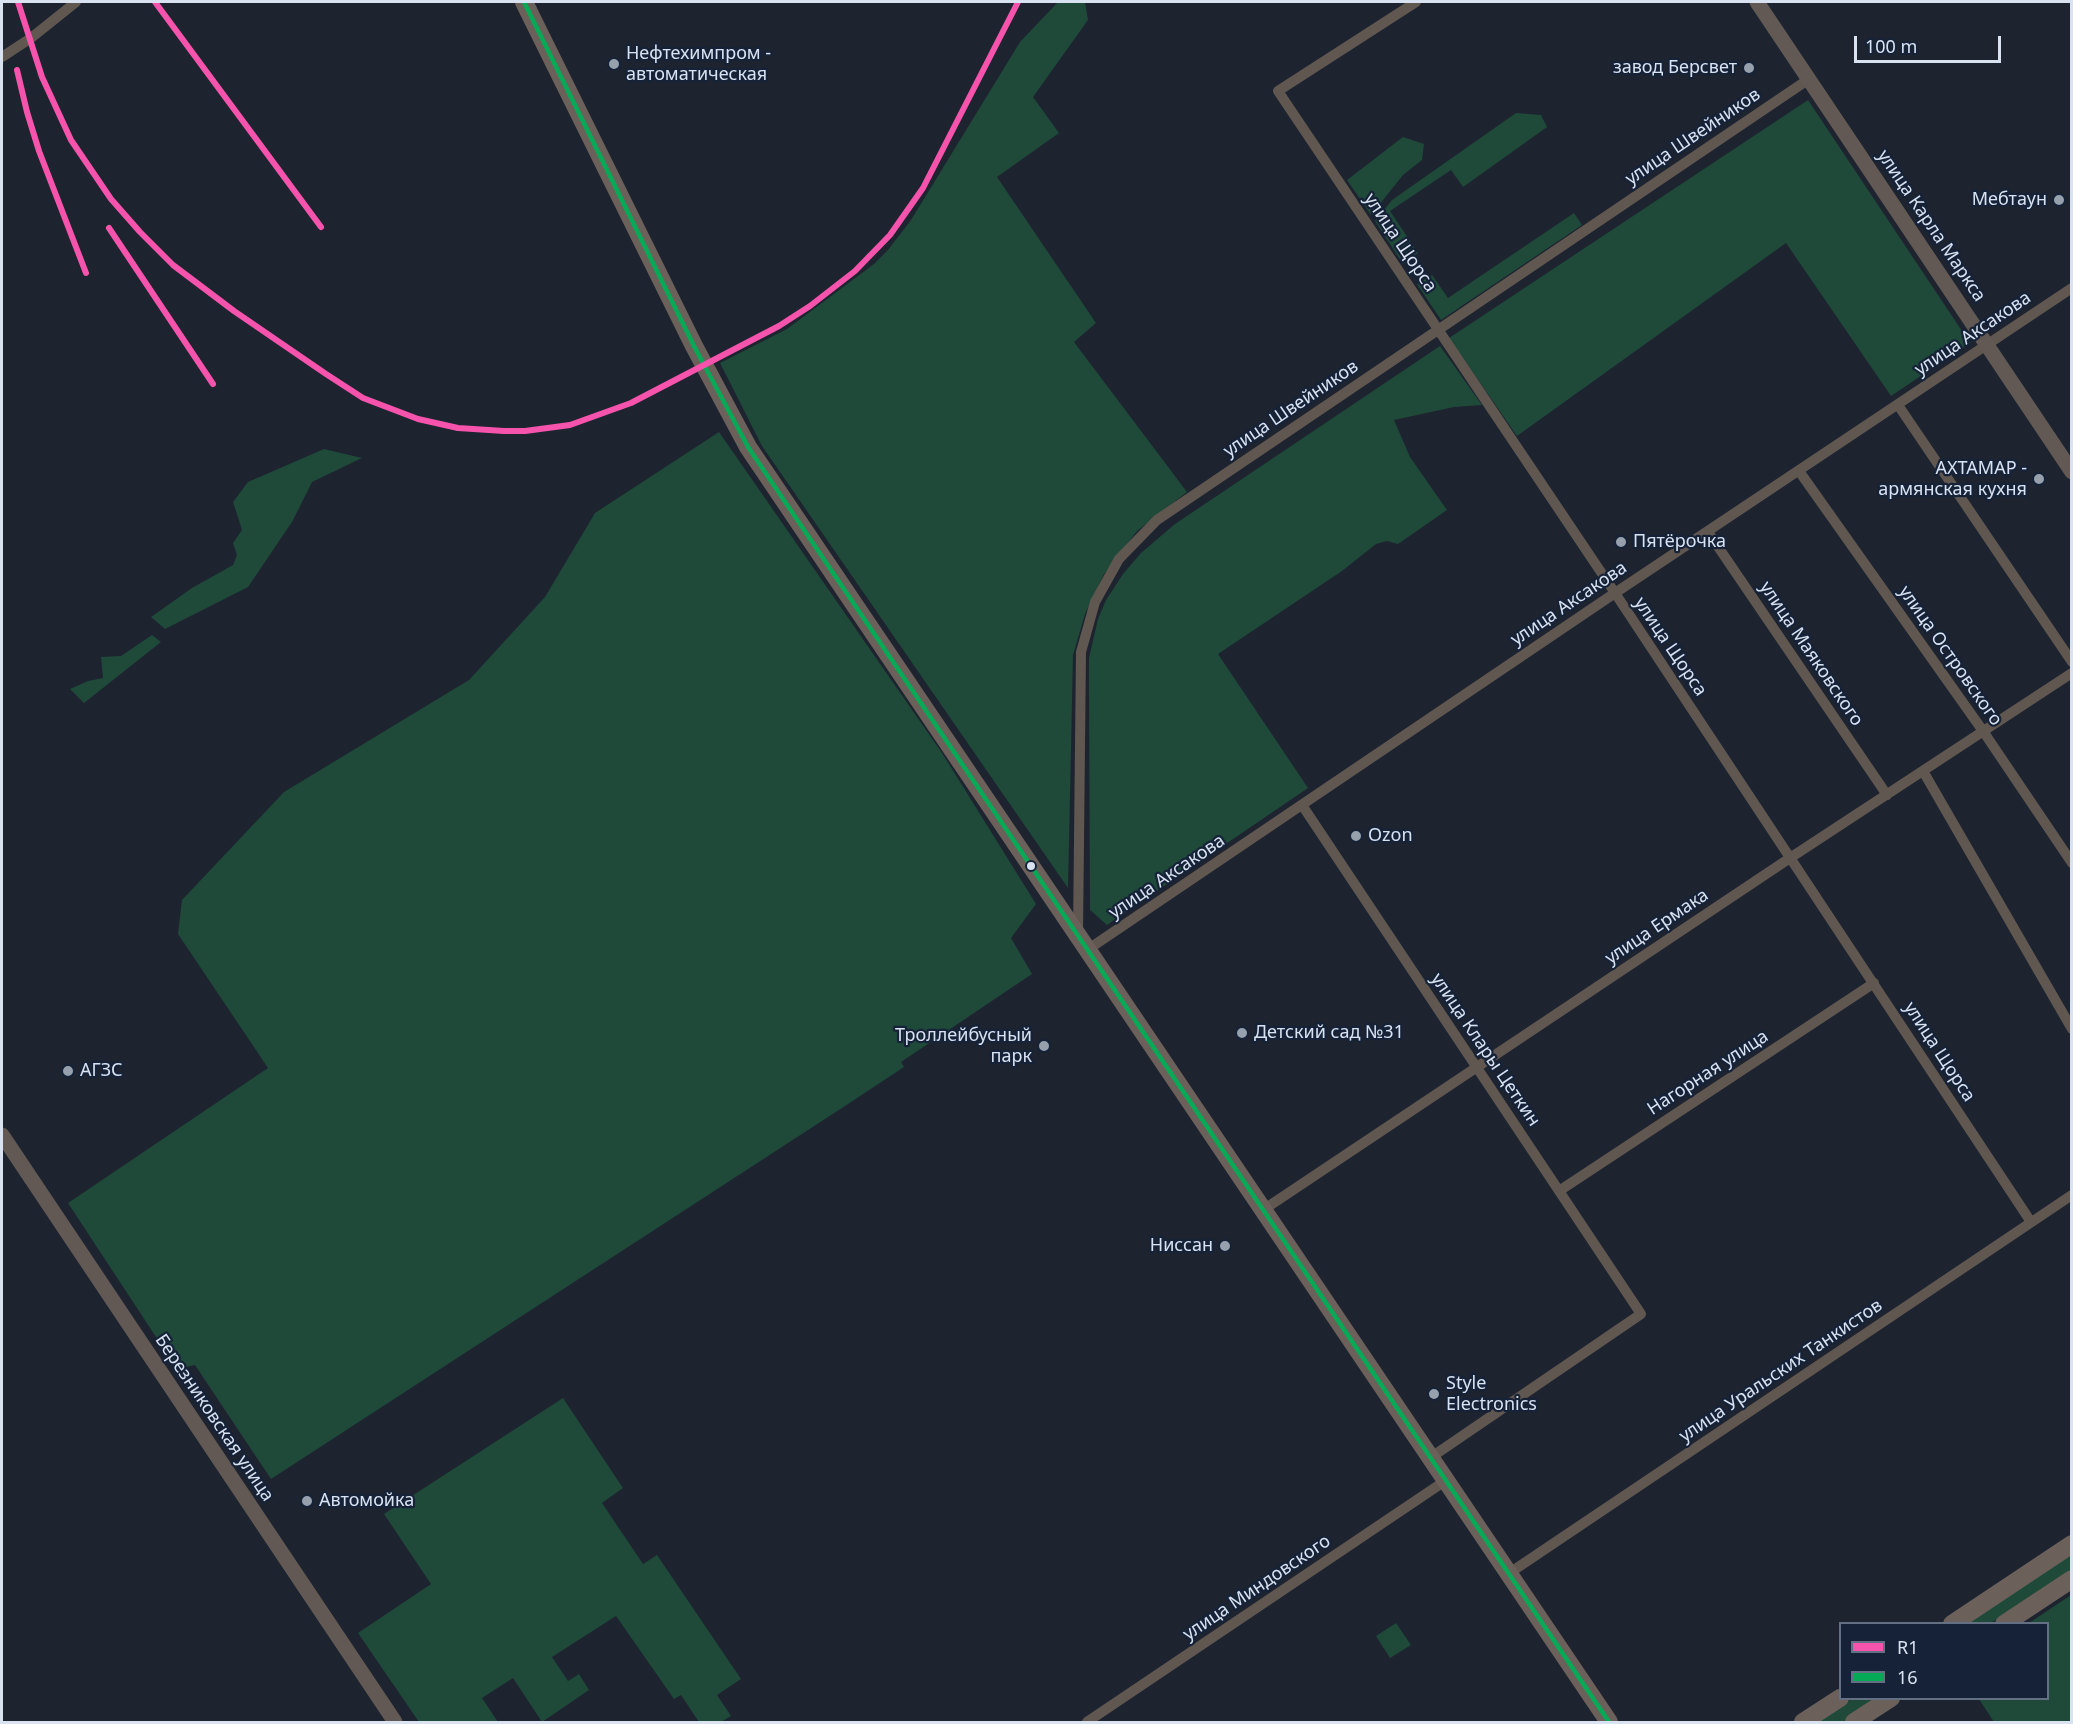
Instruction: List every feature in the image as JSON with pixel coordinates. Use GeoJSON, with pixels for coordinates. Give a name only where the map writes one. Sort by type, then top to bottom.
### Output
{"type":"FeatureCollection","features":[{"type":"Feature","properties":{"kind":"main road"},"geometry":{"type":"LineString","coordinates":[[524,2],[694,346],[748,447],[1609,1722]]}},
{"type":"Feature","properties":{"kind":"main road"},"geometry":{"type":"LineString","coordinates":[[1954,1622],[2072,1544]]}},
{"type":"Feature","properties":{"kind":"main road"},"geometry":{"type":"LineString","coordinates":[[2006,1622],[2072,1579]]}},
{"type":"Feature","properties":{"kind":"main road"},"geometry":{"type":"LineString","coordinates":[[1803,1722],[1839,1699]]}},
{"type":"Feature","properties":{"kind":"main road"},"geometry":{"type":"LineString","coordinates":[[1854,1722],[1888,1700]]}},
{"type":"Feature","properties":{"kind":"street"},"geometry":{"type":"LineString","coordinates":[[2,57],[31,38],[76,2]]}},
{"type":"Feature","properties":{"kind":"street","name":"улица Щорса"},"geometry":{"type":"LineString","coordinates":[[1416,2],[1278,91],[1615,593],[2031,1222]]}},
{"type":"Feature","properties":{"kind":"street","name":"улица Карла Маркса"},"geometry":{"type":"LineString","coordinates":[[1757,2],[2072,472]]}},
{"type":"Feature","properties":{"kind":"street","name":"улица Швейников"},"geometry":{"type":"LineString","coordinates":[[1083,944],[1081,652],[1095,602],[1119,559],[1157,520],[1437,328],[1809,79]]}},
{"type":"Feature","properties":{"kind":"street","name":"улица Аксакова"},"geometry":{"type":"LineString","coordinates":[[1083,944],[1302,805],[2072,288]]}},
{"type":"Feature","properties":{"kind":"street"},"geometry":{"type":"LineString","coordinates":[[1898,405],[2072,662]]}},
{"type":"Feature","properties":{"kind":"street","name":"улица Островского"},"geometry":{"type":"LineString","coordinates":[[1799,471],[1983,731],[2072,863]]}},
{"type":"Feature","properties":{"kind":"street","name":"улица Маяковского"},"geometry":{"type":"LineString","coordinates":[[1708,532],[1887,795]]}},
{"type":"Feature","properties":{"kind":"street","name":"улица Ермака"},"geometry":{"type":"LineString","coordinates":[[1263,1210],[1790,858],[2072,673]]}},
{"type":"Feature","properties":{"kind":"street"},"geometry":{"type":"LineString","coordinates":[[1923,771],[2072,1029]]}},
{"type":"Feature","properties":{"kind":"street","name":"улица Клары Цеткин"},"geometry":{"type":"LineString","coordinates":[[1302,805],[1641,1314],[1430,1458]]}},
{"type":"Feature","properties":{"kind":"street","name":"Нагорная улица"},"geometry":{"type":"LineString","coordinates":[[1559,1191],[1874,983]]}},
{"type":"Feature","properties":{"kind":"street","name":"Березниковская улица"},"geometry":{"type":"LineString","coordinates":[[2,1134],[395,1722]]}},
{"type":"Feature","properties":{"kind":"street","name":"улица Уральских Танкистов"},"geometry":{"type":"LineString","coordinates":[[1508,1574],[2072,1195]]}},
{"type":"Feature","properties":{"kind":"street","name":"улица Миндовского"},"geometry":{"type":"LineString","coordinates":[[1087,1722],[1445,1481]]}},
{"type":"Feature","properties":{"kind":"green space"},"geometry":{"type":"Polygon","coordinates":[[[1058,2],[1085,2],[1088,20],[1033,97],[1059,133],[997,177],[1096,323],[1074,342],[1187,492],[1137,531],[1104,574],[1085,614],[1073,655],[1068,888],[762,446],[720,363],[787,329],[874,264],[888,250],[911,220],[1020,42],[1058,2]]]}},
{"type":"Feature","properties":{"kind":"green space"},"geometry":{"type":"Polygon","coordinates":[[[1808,100],[1970,343],[1891,396],[1786,243],[1517,436],[1449,338],[1808,100]]]}},
{"type":"Feature","properties":{"kind":"green space"},"geometry":{"type":"Polygon","coordinates":[[[1516,113],[1541,115],[1547,127],[1463,187],[1451,170],[1390,211],[1418,253],[1403,264],[1375,221],[1392,200],[1516,113]]]}},
{"type":"Feature","properties":{"kind":"green space"},"geometry":{"type":"Polygon","coordinates":[[[1403,137],[1424,144],[1422,160],[1403,175],[1371,215],[1347,180],[1403,137]]]}},
{"type":"Feature","properties":{"kind":"green space"},"geometry":{"type":"Polygon","coordinates":[[[1574,213],[1582,225],[1441,320],[1417,284],[1432,275],[1448,298],[1574,213]]]}},
{"type":"Feature","properties":{"kind":"green space"},"geometry":{"type":"Polygon","coordinates":[[[1440,346],[1482,405],[1454,407],[1394,420],[1410,457],[1447,510],[1398,544],[1387,541],[1376,544],[1342,571],[1218,654],[1308,788],[1107,925],[1090,910],[1089,692],[1089,658],[1098,619],[1106,600],[1123,574],[1141,553],[1175,524],[1440,346]]]}},
{"type":"Feature","properties":{"kind":"green space"},"geometry":{"type":"Polygon","coordinates":[[[719,432],[942,753],[1036,904],[1011,938],[1032,974],[901,1062],[904,1067],[271,1479],[195,1365],[177,1369],[68,1203],[268,1068],[178,934],[182,900],[284,792],[469,680],[545,597],[595,513],[719,432]]]}},
{"type":"Feature","properties":{"kind":"green space"},"geometry":{"type":"Polygon","coordinates":[[[324,449],[362,458],[312,482],[292,522],[248,587],[165,629],[151,617],[192,588],[233,565],[237,555],[233,543],[242,530],[233,502],[248,482],[324,449]]]}},
{"type":"Feature","properties":{"kind":"green space"},"geometry":{"type":"Polygon","coordinates":[[[152,635],[161,642],[84,703],[70,689],[88,681],[103,678],[101,657],[121,656],[152,635]]]}},
{"type":"Feature","properties":{"kind":"green space"},"geometry":{"type":"Polygon","coordinates":[[[563,1398],[623,1488],[602,1503],[643,1564],[657,1555],[741,1679],[717,1695],[731,1716],[721,1722],[699,1722],[681,1695],[674,1699],[616,1616],[552,1657],[568,1681],[579,1674],[589,1690],[542,1722],[513,1678],[482,1698],[498,1722],[419,1722],[358,1633],[431,1584],[384,1514],[563,1398]]]}},
{"type":"Feature","properties":{"kind":"green space"},"geometry":{"type":"Polygon","coordinates":[[[2071,1553],[2071,1570],[1993,1622],[1968,1622],[2071,1553]]]}},
{"type":"Feature","properties":{"kind":"green space"},"geometry":{"type":"Polygon","coordinates":[[[2071,1595],[2071,1722],[1994,1722],[1980,1700],[2049,1700],[2049,1622],[2030,1622],[2071,1595]]]}},
{"type":"Feature","properties":{"kind":"green space"},"geometry":{"type":"Polygon","coordinates":[[[1396,1623],[1411,1645],[1390,1658],[1376,1636],[1396,1623]]]}},
{"type":"Feature","properties":{"kind":"green space"},"geometry":{"type":"Polygon","coordinates":[[[1850,1700],[1878,1700],[1843,1722],[1815,1722],[1850,1700]]]}},
{"type":"Feature","properties":{"kind":"transit line","name":"R1"},"geometry":{"type":"LineString","coordinates":[[18,2],[42,77],[71,140],[111,199],[173,265],[234,311],[363,398],[418,419],[458,428],[504,431],[525,431],[570,425],[631,403],[779,326],[810,306],[855,271],[890,235],[923,188],[1018,2]]}},
{"type":"Feature","properties":{"kind":"transit line","name":"R1"},"geometry":{"type":"LineString","coordinates":[[155,2],[321,227]]}},
{"type":"Feature","properties":{"kind":"transit line","name":"16"},"geometry":{"type":"LineString","coordinates":[[524,2],[694,346],[748,447],[1609,1722]]}},
{"type":"Feature","properties":{"kind":"transit line","name":"R1"},"geometry":{"type":"LineString","coordinates":[[17,70],[39,151],[86,273]]}},
{"type":"Feature","properties":{"kind":"transit line","name":"R1"},"geometry":{"type":"LineString","coordinates":[[109,228],[213,384]]}},
{"type":"Feature","properties":{"kind":"place","name":"Нефтехимпром - автоматическая"},"geometry":{"type":"Point","coordinates":[614,64]}},
{"type":"Feature","properties":{"kind":"place","name":"завод Берсвет"},"geometry":{"type":"Point","coordinates":[1749,68]}},
{"type":"Feature","properties":{"kind":"place","name":"Мебтаун"},"geometry":{"type":"Point","coordinates":[2059,200]}},
{"type":"Feature","properties":{"kind":"place","name":"АХТАМАР - армянская кухня"},"geometry":{"type":"Point","coordinates":[2039,479]}},
{"type":"Feature","properties":{"kind":"place","name":"Пятёрочка"},"geometry":{"type":"Point","coordinates":[1621,542]}},
{"type":"Feature","properties":{"kind":"place","name":"Ozon"},"geometry":{"type":"Point","coordinates":[1356,836]}},
{"type":"Feature","properties":{"kind":"place","name":"Детский сад №31"},"geometry":{"type":"Point","coordinates":[1242,1033]}},
{"type":"Feature","properties":{"kind":"place","name":"Троллейбусный парк"},"geometry":{"type":"Point","coordinates":[1044,1046]}},
{"type":"Feature","properties":{"kind":"place","name":"АГЗС"},"geometry":{"type":"Point","coordinates":[68,1071]}},
{"type":"Feature","properties":{"kind":"place","name":"Ниссан"},"geometry":{"type":"Point","coordinates":[1225,1246]}},
{"type":"Feature","properties":{"kind":"place","name":"Style Electronics"},"geometry":{"type":"Point","coordinates":[1434,1394]}},
{"type":"Feature","properties":{"kind":"place","name":"Автомойка"},"geometry":{"type":"Point","coordinates":[307,1501]}}]}
